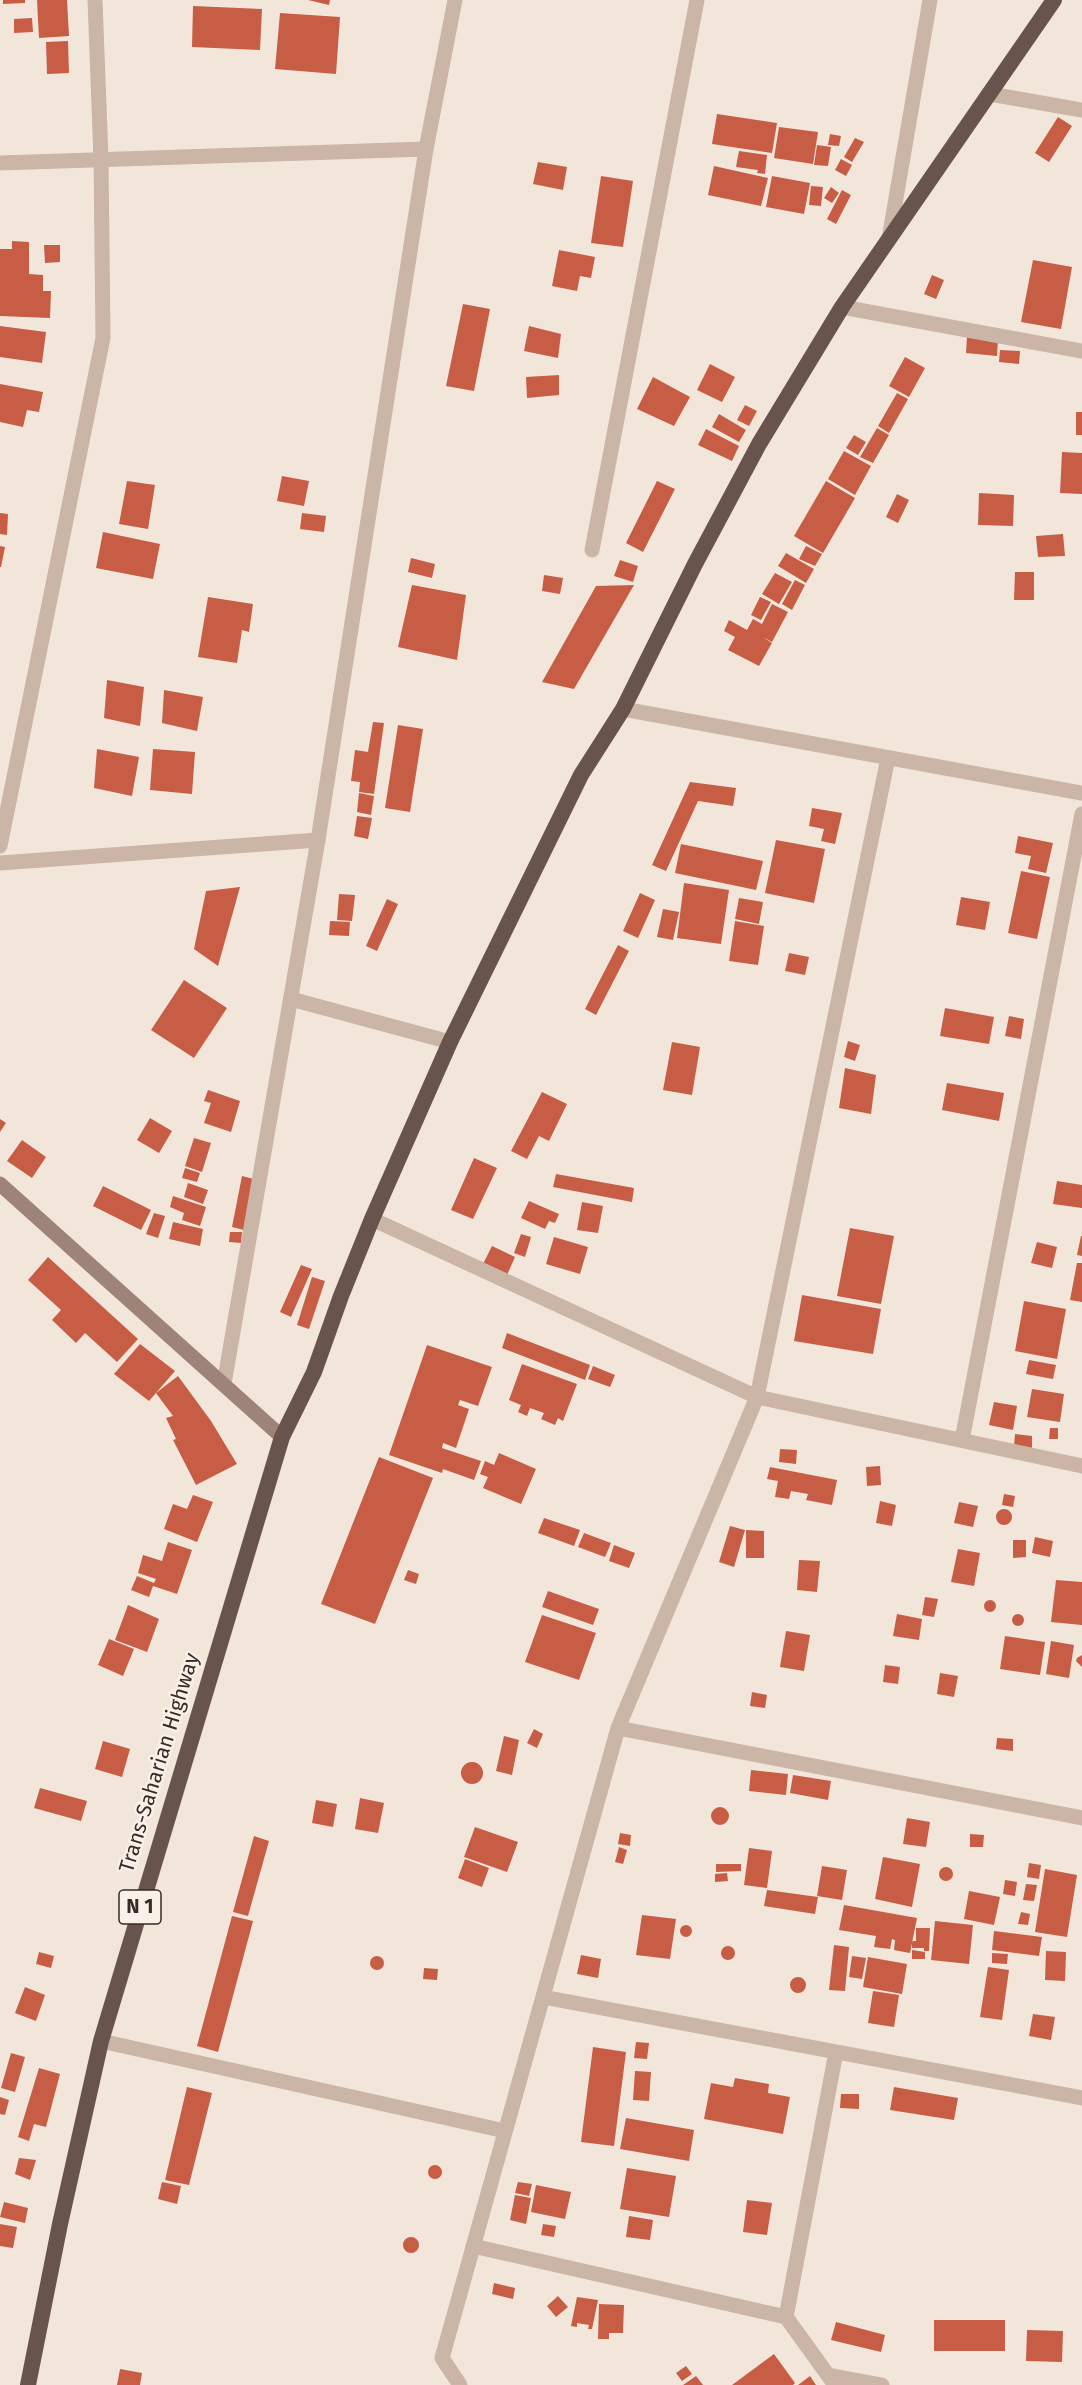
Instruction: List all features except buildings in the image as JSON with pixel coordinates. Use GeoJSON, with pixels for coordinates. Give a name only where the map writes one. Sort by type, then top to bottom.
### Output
{"type":"FeatureCollection","features":[{"type":"Feature","properties":{"kind":"highway","name":"Trans-Saharian Highway"},"geometry":{"type":"LineString","coordinates":[[28,2385],[100,2041],[282,1437],[314,1372],[372,1219],[450,1042],[581,775],[623,709],[695,564],[759,444],[842,307],[1053,0]]}},
{"type":"Feature","properties":{"kind":"main road"},"geometry":{"type":"LineString","coordinates":[[0,1184],[282,1437]]}},
{"type":"Feature","properties":{"kind":"street"},"geometry":{"type":"LineString","coordinates":[[0,846],[103,338],[101,159],[95,0]]}},
{"type":"Feature","properties":{"kind":"street"},"geometry":{"type":"LineString","coordinates":[[224,1384],[318,840],[426,149],[455,0]]}},
{"type":"Feature","properties":{"kind":"street"},"geometry":{"type":"LineString","coordinates":[[592,550],[697,0]]}},
{"type":"Feature","properties":{"kind":"street"},"geometry":{"type":"LineString","coordinates":[[889,240],[930,0]]}},
{"type":"Feature","properties":{"kind":"street"},"geometry":{"type":"LineString","coordinates":[[990,94],[1082,110]]}},
{"type":"Feature","properties":{"kind":"street"},"geometry":{"type":"LineString","coordinates":[[0,163],[426,149]]}},
{"type":"Feature","properties":{"kind":"street"},"geometry":{"type":"LineString","coordinates":[[842,307],[1082,351]]}},
{"type":"Feature","properties":{"kind":"street"},"geometry":{"type":"LineString","coordinates":[[623,709],[1082,793]]}},
{"type":"Feature","properties":{"kind":"street"},"geometry":{"type":"LineString","coordinates":[[460,2385],[442,2358],[618,1728],[757,1397],[888,758]]}},
{"type":"Feature","properties":{"kind":"street"},"geometry":{"type":"LineString","coordinates":[[962,1440],[1082,814]]}},
{"type":"Feature","properties":{"kind":"street"},"geometry":{"type":"LineString","coordinates":[[0,863],[318,840]]}},
{"type":"Feature","properties":{"kind":"street"},"geometry":{"type":"LineString","coordinates":[[291,999],[450,1042]]}},
{"type":"Feature","properties":{"kind":"street"},"geometry":{"type":"LineString","coordinates":[[372,1219],[757,1397],[1082,1466]]}},
{"type":"Feature","properties":{"kind":"street"},"geometry":{"type":"LineString","coordinates":[[618,1728],[1082,1818]]}},
{"type":"Feature","properties":{"kind":"street"},"geometry":{"type":"LineString","coordinates":[[543,1997],[1082,2098]]}},
{"type":"Feature","properties":{"kind":"street"},"geometry":{"type":"LineString","coordinates":[[100,2041],[505,2131]]}},
{"type":"Feature","properties":{"kind":"street"},"geometry":{"type":"LineString","coordinates":[[786,2317],[836,2052]]}},
{"type":"Feature","properties":{"kind":"street"},"geometry":{"type":"LineString","coordinates":[[473,2246],[786,2317],[831,2380],[882,2385]]}}]}
